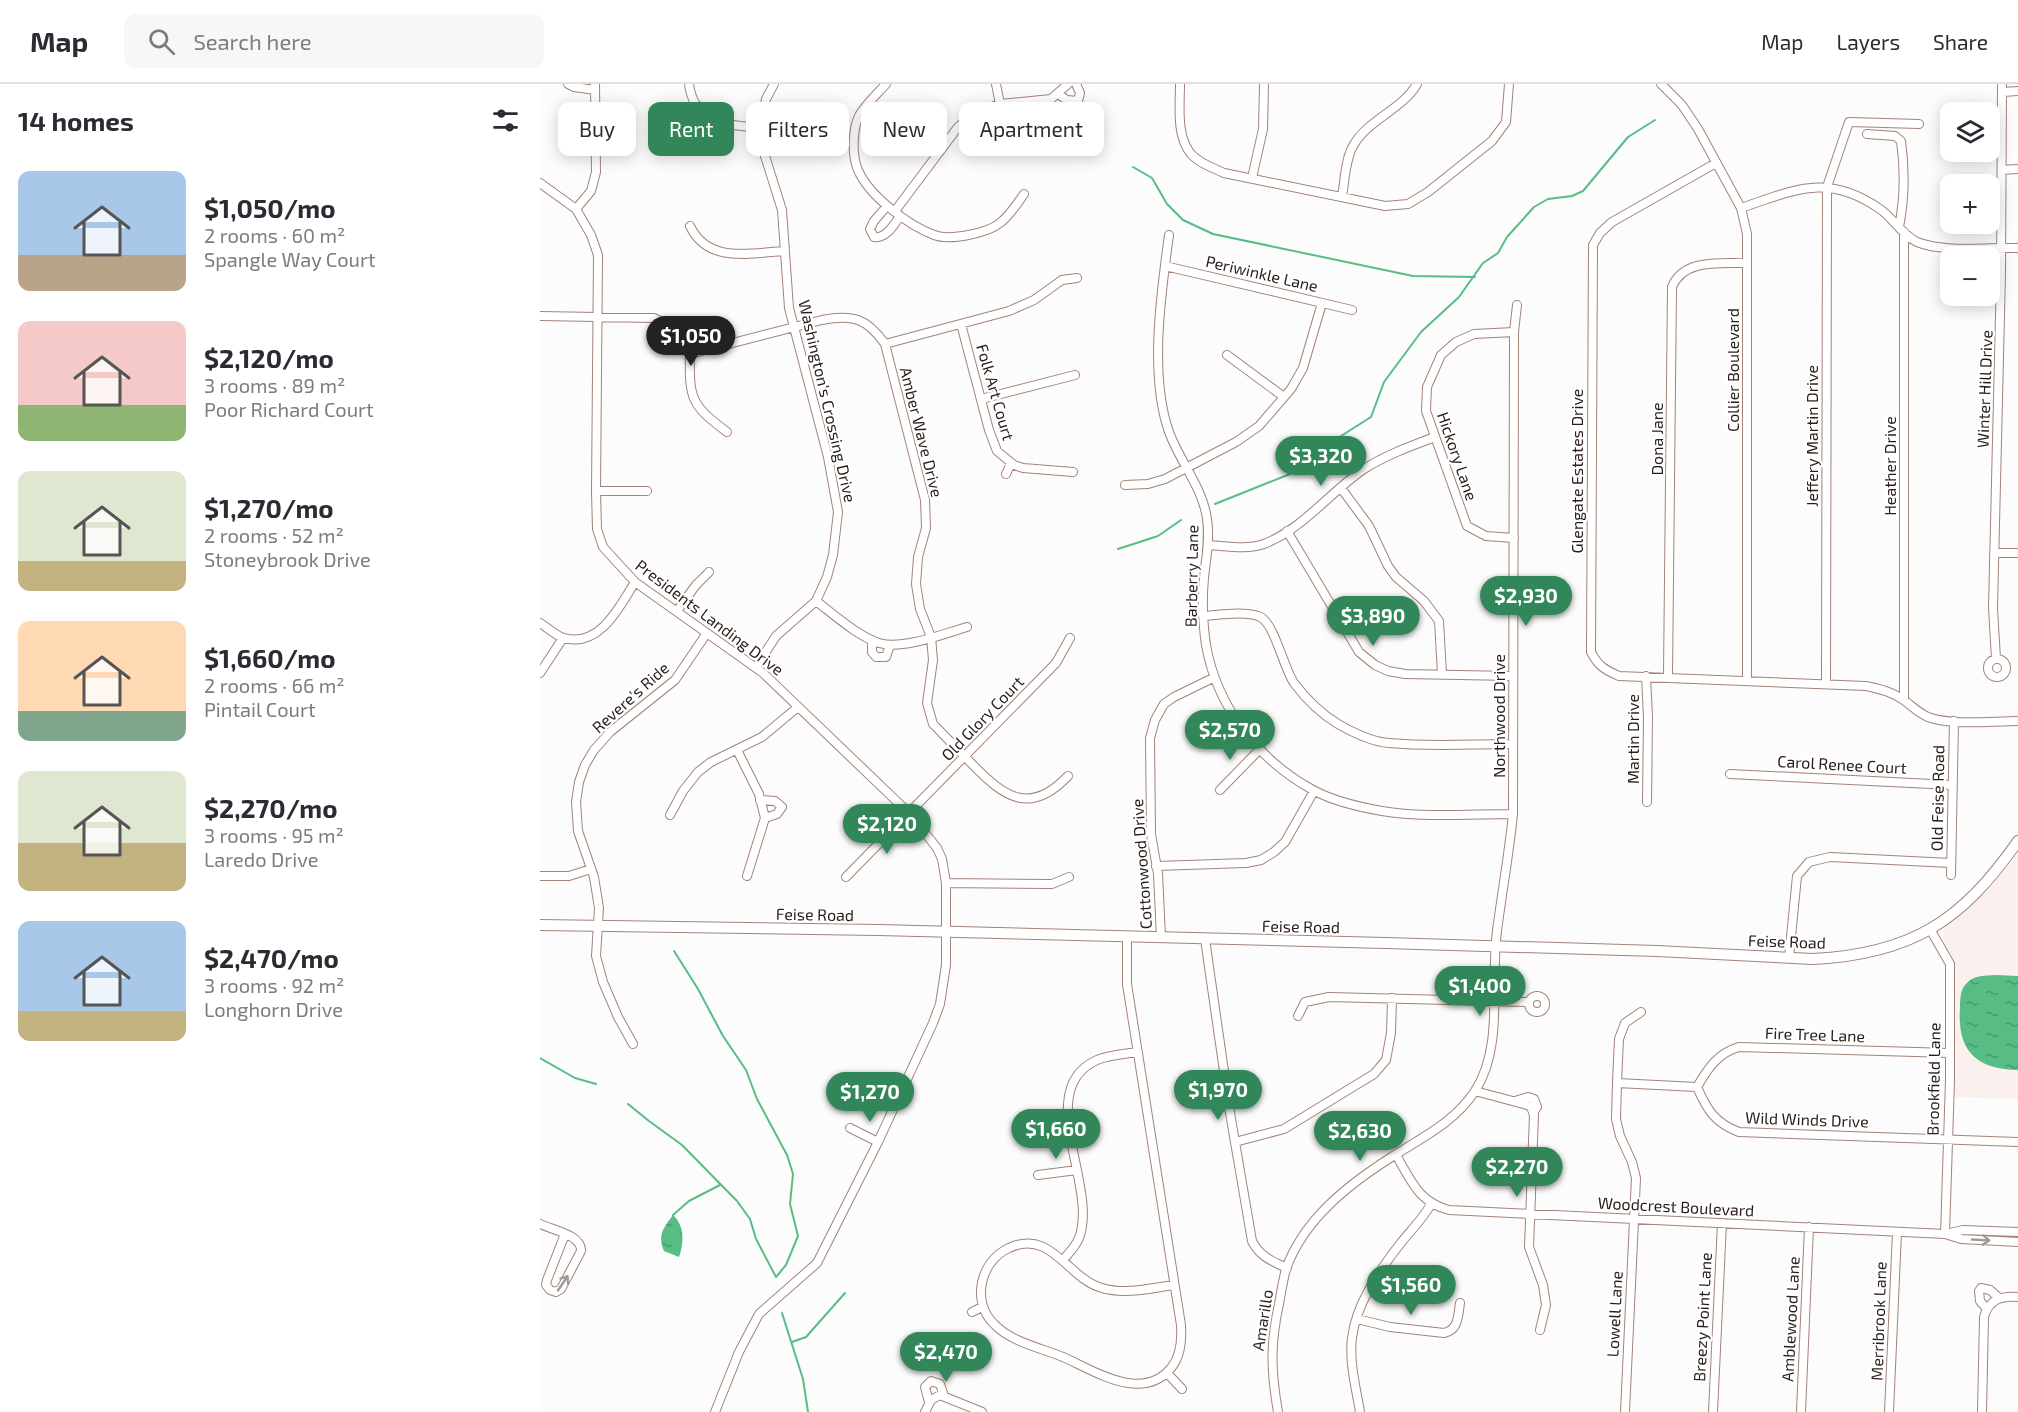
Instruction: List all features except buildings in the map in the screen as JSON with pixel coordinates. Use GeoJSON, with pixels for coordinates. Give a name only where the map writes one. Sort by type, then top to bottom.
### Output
{"type":"FeatureCollection","features":[{"type":"Feature","properties":{"kind":"main road","name":"Feise Road"},"geometry":{"type":"LineString","coordinates":[[540,925],[1127,936],[1835,957],[1868,953],[1911,939],[1930,929],[1973,897],[2000,867],[2018,841]]}},
{"type":"Feature","properties":{"kind":"street"},"geometry":{"type":"LineString","coordinates":[[568,84],[574,87],[595,87],[596,172],[591,191],[576,209]]}},
{"type":"Feature","properties":{"kind":"street"},"geometry":{"type":"LineString","coordinates":[[689,84],[695,102]]}},
{"type":"Feature","properties":{"kind":"street","name":"Washington's Crossing Drive"},"geometry":{"type":"LineString","coordinates":[[766,102],[774,84]]}},
{"type":"Feature","properties":{"kind":"street"},"geometry":{"type":"LineString","coordinates":[[886,84],[859,116],[854,149],[858,170],[869,188],[894,211],[936,236],[955,237],[975,233],[999,224],[1024,194]]}},
{"type":"Feature","properties":{"kind":"street"},"geometry":{"type":"LineString","coordinates":[[996,84],[1000,102]]}},
{"type":"Feature","properties":{"kind":"street"},"geometry":{"type":"LineString","coordinates":[[1022,102],[1051,99],[1068,84]]}},
{"type":"Feature","properties":{"kind":"street"},"geometry":{"type":"LineString","coordinates":[[1058,94],[1066,100],[1078,101],[1080,93],[1076,84]]}},
{"type":"Feature","properties":{"kind":"street"},"geometry":{"type":"LineString","coordinates":[[1180,84],[1179,116],[1182,135],[1191,154],[1207,165],[1224,173],[1385,206],[1408,204],[1428,192],[1500,132],[1506,122],[1509,84]]}},
{"type":"Feature","properties":{"kind":"street"},"geometry":{"type":"LineString","coordinates":[[1252,178],[1263,129],[1264,84]]}},
{"type":"Feature","properties":{"kind":"street"},"geometry":{"type":"LineString","coordinates":[[1342,196],[1352,147],[1363,132],[1409,96],[1417,84]]}},
{"type":"Feature","properties":{"kind":"street","name":"Collier Boulevard"},"geometry":{"type":"LineString","coordinates":[[1661,84],[1682,105],[1716,162],[1741,208],[1747,234],[1747,680]]}},
{"type":"Feature","properties":{"kind":"street"},"geometry":{"type":"LineString","coordinates":[[2003,88],[2018,92]]}},
{"type":"Feature","properties":{"kind":"street","name":"Winter Hill Drive"},"geometry":{"type":"LineString","coordinates":[[1996,659],[1993,608],[2002,247],[2003,88]]}},
{"type":"Feature","properties":{"kind":"street","name":"Jeffery Martin Drive"},"geometry":{"type":"LineString","coordinates":[[1826,684],[1827,187],[1849,122],[1919,124]]}},
{"type":"Feature","properties":{"kind":"street"},"geometry":{"type":"LineString","coordinates":[[894,211],[959,126]]}},
{"type":"Feature","properties":{"kind":"street","name":"Heather Drive"},"geometry":{"type":"LineString","coordinates":[[1867,135],[1895,136],[1901,141],[1904,165],[1904,205],[1901,229],[1904,700]]}},
{"type":"Feature","properties":{"kind":"street","name":"Washington's Crossing Drive"},"geometry":{"type":"LineString","coordinates":[[756,667],[776,636],[816,601],[827,577],[833,555],[838,512],[828,457],[793,328],[789,308],[782,210],[765,156]]}},
{"type":"Feature","properties":{"kind":"street","name":"Glengate Estates Drive"},"geometry":{"type":"LineString","coordinates":[[1716,162],[1612,222],[1600,232],[1593,245],[1591,652],[1597,664],[1619,676],[1668,676],[1866,686],[1888,691],[1928,717],[1954,721],[2018,721]]}},
{"type":"Feature","properties":{"kind":"street"},"geometry":{"type":"LineString","coordinates":[[2002,170],[2018,169]]}},
{"type":"Feature","properties":{"kind":"street","name":"Presidents Landing Drive"},"geometry":{"type":"LineString","coordinates":[[540,183],[576,209],[591,235],[598,255],[596,491],[597,529],[603,547],[635,582],[756,667],[910,814],[937,848],[942,859],[946,883],[946,965],[940,1004],[878,1142],[817,1263],[759,1314],[739,1352],[715,1412]]}},
{"type":"Feature","properties":{"kind":"street"},"geometry":{"type":"LineString","coordinates":[[1741,208],[1789,191],[1827,187],[1857,195],[1881,210],[1915,241],[1929,246],[2018,248]]}},
{"type":"Feature","properties":{"kind":"street"},"geometry":{"type":"LineString","coordinates":[[690,226],[695,237],[702,244],[723,253],[785,251]]}},
{"type":"Feature","properties":{"kind":"street","name":"Barberry Lane"},"geometry":{"type":"LineString","coordinates":[[1169,235],[1160,317],[1159,372],[1162,410],[1170,435],[1204,505],[1208,519],[1209,545],[1204,579],[1203,616],[1206,644],[1213,678],[1233,715],[1259,750],[1288,774],[1314,791],[1339,800],[1382,811],[1403,813],[1513,814]]}},
{"type":"Feature","properties":{"kind":"street","name":"Dona Jane"},"geometry":{"type":"LineString","coordinates":[[1668,676],[1672,287],[1678,276],[1696,265],[1747,263]]}},
{"type":"Feature","properties":{"kind":"street","name":"Periwinkle Lane"},"geometry":{"type":"LineString","coordinates":[[1165,266],[1352,310]]}},
{"type":"Feature","properties":{"kind":"street"},"geometry":{"type":"LineString","coordinates":[[690,354],[833,318],[850,317],[866,324],[878,334],[885,344],[1009,311],[1035,300],[1062,280],[1077,278]]}},
{"type":"Feature","properties":{"kind":"street"},"geometry":{"type":"LineString","coordinates":[[1125,485],[1148,484],[1165,479],[1236,442],[1259,426],[1284,397],[1303,368],[1322,303]]}},
{"type":"Feature","properties":{"kind":"street","name":"Northwood Drive"},"geometry":{"type":"LineString","coordinates":[[1396,1155],[1435,1131],[1460,1111],[1475,1091],[1489,1060],[1496,946],[1513,814],[1514,332],[1517,305]]}},
{"type":"Feature","properties":{"kind":"street"},"geometry":{"type":"LineString","coordinates":[[540,316],[654,318],[667,323],[680,335],[690,354],[689,382],[694,402],[704,415],[727,432]]}},
{"type":"Feature","properties":{"kind":"street","name":"Folk Art Court"},"geometry":{"type":"LineString","coordinates":[[962,324],[988,430],[997,451],[1011,463],[1029,469],[1073,472]]}},
{"type":"Feature","properties":{"kind":"street","name":"Hickory Lane"},"geometry":{"type":"LineString","coordinates":[[1514,332],[1474,334],[1456,342],[1441,355],[1427,387],[1426,411],[1467,526],[1486,537],[1514,538]]}},
{"type":"Feature","properties":{"kind":"street","name":"Amber Wave Drive"},"geometry":{"type":"LineString","coordinates":[[885,344],[925,500],[926,528],[918,557],[916,584],[920,609],[931,637],[933,660],[927,704],[930,717],[933,724],[1000,792],[1030,799],[1050,793],[1068,776]]}},
{"type":"Feature","properties":{"kind":"street"},"geometry":{"type":"LineString","coordinates":[[1227,355],[1284,397]]}},
{"type":"Feature","properties":{"kind":"street"},"geometry":{"type":"LineString","coordinates":[[981,399],[1074,375]]}},
{"type":"Feature","properties":{"kind":"street"},"geometry":{"type":"LineString","coordinates":[[1209,545],[1263,544],[1287,531],[1363,470],[1387,456],[1435,437]]}},
{"type":"Feature","properties":{"kind":"street","name":"Folk Art Court"},"geometry":{"type":"LineString","coordinates":[[1006,474],[1011,463]]}},
{"type":"Feature","properties":{"kind":"street"},"geometry":{"type":"LineString","coordinates":[[1341,488],[1369,526],[1381,555],[1392,572],[1424,601],[1439,621],[1442,674]]}},
{"type":"Feature","properties":{"kind":"street"},"geometry":{"type":"LineString","coordinates":[[596,491],[647,490]]}},
{"type":"Feature","properties":{"kind":"street"},"geometry":{"type":"LineString","coordinates":[[1287,531],[1359,652],[1375,665],[1388,671],[1512,676]]}},
{"type":"Feature","properties":{"kind":"street"},"geometry":{"type":"LineString","coordinates":[[1994,553],[2018,553]]}},
{"type":"Feature","properties":{"kind":"street"},"geometry":{"type":"LineString","coordinates":[[677,611],[696,585],[709,572]]}},
{"type":"Feature","properties":{"kind":"street"},"geometry":{"type":"LineString","coordinates":[[540,623],[563,638],[584,639],[610,622],[635,582]]}},
{"type":"Feature","properties":{"kind":"street"},"geometry":{"type":"LineString","coordinates":[[816,601],[872,640],[890,645],[967,627]]}},
{"type":"Feature","properties":{"kind":"street"},"geometry":{"type":"LineString","coordinates":[[1203,616],[1249,614],[1260,616],[1268,621],[1284,666],[1294,683],[1322,713],[1340,725],[1364,735],[1388,743],[1513,744]]}},
{"type":"Feature","properties":{"kind":"street","name":"Revere's Ride"},"geometry":{"type":"LineString","coordinates":[[633,1044],[603,982],[596,956],[599,908],[591,869],[578,831],[576,802],[585,765],[594,750],[610,732],[675,680],[707,633]]}},
{"type":"Feature","properties":{"kind":"street"},"geometry":{"type":"LineString","coordinates":[[540,674],[563,638]]}},
{"type":"Feature","properties":{"kind":"street","name":"Old Glory Court"},"geometry":{"type":"LineString","coordinates":[[846,877],[1056,663],[1070,638]]}},
{"type":"Feature","properties":{"kind":"street"},"geometry":{"type":"LineString","coordinates":[[872,640],[872,652],[876,657],[886,657],[890,645]]}},
{"type":"Feature","properties":{"kind":"street","name":"Martin Drive"},"geometry":{"type":"LineString","coordinates":[[1646,676],[1647,802]]}},
{"type":"Feature","properties":{"kind":"street","name":"Cottonwood Drive"},"geometry":{"type":"LineString","coordinates":[[1161,937],[1161,911],[1151,834],[1150,738],[1155,720],[1164,704],[1213,678]]}},
{"type":"Feature","properties":{"kind":"street"},"geometry":{"type":"LineString","coordinates":[[670,815],[683,790],[698,771],[773,729],[798,707]]}},
{"type":"Feature","properties":{"kind":"street","name":"Old Feise Road"},"geometry":{"type":"LineString","coordinates":[[1951,875],[1954,721]]}},
{"type":"Feature","properties":{"kind":"street"},"geometry":{"type":"LineString","coordinates":[[736,750],[760,800],[765,818],[747,876]]}},
{"type":"Feature","properties":{"kind":"street"},"geometry":{"type":"LineString","coordinates":[[1220,790],[1259,750]]}},
{"type":"Feature","properties":{"kind":"street","name":"Carol Renee Court"},"geometry":{"type":"LineString","coordinates":[[1730,774],[1952,785]]}},
{"type":"Feature","properties":{"kind":"street"},"geometry":{"type":"LineString","coordinates":[[1156,866],[1246,863],[1261,860],[1285,842],[1314,791]]}},
{"type":"Feature","properties":{"kind":"street"},"geometry":{"type":"LineString","coordinates":[[760,800],[775,801],[782,807],[777,814],[765,818]]}},
{"type":"Feature","properties":{"kind":"street"},"geometry":{"type":"LineString","coordinates":[[1789,957],[1796,882],[1800,871],[1809,862],[1830,857],[1951,863]]}},
{"type":"Feature","properties":{"kind":"street"},"geometry":{"type":"LineString","coordinates":[[540,876],[568,876],[591,869]]}},
{"type":"Feature","properties":{"kind":"street"},"geometry":{"type":"LineString","coordinates":[[946,883],[1052,884],[1069,877]]}},
{"type":"Feature","properties":{"kind":"street","name":"Brookfield Lane"},"geometry":{"type":"LineString","coordinates":[[1930,929],[1950,964],[1945,1234]]}},
{"type":"Feature","properties":{"kind":"street"},"geometry":{"type":"LineString","coordinates":[[1127,936],[1127,984],[1181,1325],[1177,1360],[1167,1373],[1146,1384],[1116,1380],[1016,1339],[994,1325],[982,1307],[981,1290],[986,1268],[993,1259],[1009,1247],[1021,1244],[1035,1244],[1051,1250],[1078,1276],[1089,1283],[1119,1292],[1174,1285]]}},
{"type":"Feature","properties":{"kind":"street"},"geometry":{"type":"LineString","coordinates":[[1205,939],[1252,1241],[1256,1250],[1264,1257],[1287,1268]]}},
{"type":"Feature","properties":{"kind":"street"},"geometry":{"type":"LineString","coordinates":[[1298,1016],[1302,1006],[1309,1000],[1329,997],[1528,1002]]}},
{"type":"Feature","properties":{"kind":"street"},"geometry":{"type":"LineString","coordinates":[[1235,1142],[1284,1129],[1374,1074],[1386,1060],[1391,1034],[1392,998]]}},
{"type":"Feature","properties":{"kind":"street","name":"Lowell Lane"},"geometry":{"type":"LineString","coordinates":[[1625,1412],[1636,1178],[1616,1119],[1617,1083],[1619,1039],[1625,1023],[1641,1012]]}},
{"type":"Feature","properties":{"kind":"street","name":"Fire Tree Lane"},"geometry":{"type":"LineString","coordinates":[[1698,1087],[1706,1072],[1723,1052],[1739,1047],[1950,1053]]}},
{"type":"Feature","properties":{"kind":"street"},"geometry":{"type":"LineString","coordinates":[[1063,1260],[1080,1238],[1083,1217],[1068,1116],[1068,1097],[1076,1074],[1099,1059],[1138,1052]]}},
{"type":"Feature","properties":{"kind":"street"},"geometry":{"type":"LineString","coordinates":[[1617,1083],[1698,1087]]}},
{"type":"Feature","properties":{"kind":"street","name":"Wild Winds Drive"},"geometry":{"type":"LineString","coordinates":[[1698,1087],[1703,1101],[1716,1119],[1724,1126],[1739,1132],[2018,1142]]}},
{"type":"Feature","properties":{"kind":"street"},"geometry":{"type":"LineString","coordinates":[[1475,1091],[1531,1107],[1533,1113],[1529,1247],[1543,1285],[1546,1305],[1540,1330]]}},
{"type":"Feature","properties":{"kind":"street"},"geometry":{"type":"LineString","coordinates":[[850,1128],[878,1142]]}},
{"type":"Feature","properties":{"kind":"street"},"geometry":{"type":"LineString","coordinates":[[1360,1412],[1353,1370],[1352,1339],[1357,1318],[1363,1301],[1375,1280],[1431,1204],[1415,1188],[1396,1155]]}},
{"type":"Feature","properties":{"kind":"street","name":"Amarillo"},"geometry":{"type":"LineString","coordinates":[[1278,1412],[1272,1380],[1272,1341],[1287,1268],[1301,1240],[1317,1217],[1345,1189],[1396,1155]]}},
{"type":"Feature","properties":{"kind":"street"},"geometry":{"type":"LineString","coordinates":[[1038,1175],[1077,1170]]}},
{"type":"Feature","properties":{"kind":"street","name":"Woodcrest Boulevard"},"geometry":{"type":"LineString","coordinates":[[1431,1204],[1449,1210],[1945,1234],[1962,1239],[2018,1242]]}},
{"type":"Feature","properties":{"kind":"street","name":"Breezy Point Lane"},"geometry":{"type":"LineString","coordinates":[[1713,1412],[1722,1223]]}},
{"type":"Feature","properties":{"kind":"street"},"geometry":{"type":"LineString","coordinates":[[540,1224],[566,1234],[579,1241],[580,1251],[561,1289],[556,1292],[550,1290],[546,1285],[566,1234]]}},
{"type":"Feature","properties":{"kind":"street","name":"Amblewood Lane"},"geometry":{"type":"LineString","coordinates":[[1801,1412],[1809,1227]]}},
{"type":"Feature","properties":{"kind":"street","name":"Woodcrest Boulevard"},"geometry":{"type":"LineString","coordinates":[[1945,1234],[1963,1230],[2018,1232]]}},
{"type":"Feature","properties":{"kind":"street","name":"Merribrook Lane"},"geometry":{"type":"LineString","coordinates":[[1889,1412],[1897,1232]]}},
{"type":"Feature","properties":{"kind":"street"},"geometry":{"type":"LineString","coordinates":[[1986,1308],[1980,1301],[1981,1288],[1990,1290],[1999,1298]]}},
{"type":"Feature","properties":{"kind":"street"},"geometry":{"type":"LineString","coordinates":[[1982,1412],[1986,1308],[1999,1298],[2018,1297]]}},
{"type":"Feature","properties":{"kind":"street"},"geometry":{"type":"LineString","coordinates":[[1357,1318],[1400,1328],[1449,1332],[1456,1326],[1460,1303]]}},
{"type":"Feature","properties":{"kind":"street"},"geometry":{"type":"LineString","coordinates":[[972,1312],[982,1307]]}},
{"type":"Feature","properties":{"kind":"street"},"geometry":{"type":"LineString","coordinates":[[1167,1373],[1182,1389]]}},
{"type":"Feature","properties":{"kind":"street"},"geometry":{"type":"LineString","coordinates":[[929,1402],[926,1387],[931,1382],[939,1383],[944,1396]]}},
{"type":"Feature","properties":{"kind":"street"},"geometry":{"type":"LineString","coordinates":[[925,1412],[929,1402],[936,1396],[944,1396],[982,1412]]}},
{"type":"Feature","properties":{"kind":"shaded area"},"geometry":{"type":"Polygon","coordinates":[[[2018,854],[2018,1099],[1954,1097],[1955,976],[1953,961],[1942,936],[1945,928],[1985,894],[2018,854]]]}},
{"type":"Feature","properties":{"kind":"water"},"geometry":{"type":"Polygon","coordinates":[[[1995,975],[2018,976],[2018,1070],[2003,1069],[1980,1061],[1972,1055],[1962,1036],[1960,1005],[1963,987],[1974,978],[1995,975]]]}},
{"type":"Feature","properties":{"kind":"water"},"geometry":{"type":"Polygon","coordinates":[[[673,1215],[680,1224],[682,1235],[679,1257],[664,1251],[661,1240],[664,1227],[673,1215]]]}},
{"type":"Feature","properties":{"kind":"waterway"},"geometry":{"type":"LineString","coordinates":[[1215,504],[1290,474],[1330,443],[1371,417],[1384,382],[1421,332],[1459,297],[1483,263],[1498,253],[1507,237],[1534,207],[1548,199],[1572,196],[1583,191],[1628,137],[1655,120]]}},
{"type":"Feature","properties":{"kind":"waterway"},"geometry":{"type":"LineString","coordinates":[[1133,167],[1152,178],[1167,204],[1183,220],[1213,234],[1413,276],[1475,277]]}},
{"type":"Feature","properties":{"kind":"waterway"},"geometry":{"type":"LineString","coordinates":[[1118,549],[1158,536],[1181,520]]}},
{"type":"Feature","properties":{"kind":"waterway"},"geometry":{"type":"LineString","coordinates":[[628,1104],[682,1145],[737,1201],[750,1219],[756,1239],[776,1277],[786,1265],[798,1236],[790,1204],[793,1174],[787,1155],[757,1099],[746,1070],[723,1036],[698,989],[674,951]]}},
{"type":"Feature","properties":{"kind":"waterway"},"geometry":{"type":"LineString","coordinates":[[540,1058],[575,1078],[596,1084]]}},
{"type":"Feature","properties":{"kind":"waterway"},"geometry":{"type":"LineString","coordinates":[[673,1215],[689,1201],[720,1185]]}},
{"type":"Feature","properties":{"kind":"waterway"},"geometry":{"type":"LineString","coordinates":[[792,1342],[806,1337],[845,1293]]}},
{"type":"Feature","properties":{"kind":"waterway"},"geometry":{"type":"LineString","coordinates":[[782,1313],[803,1379],[808,1412]]}}]}
